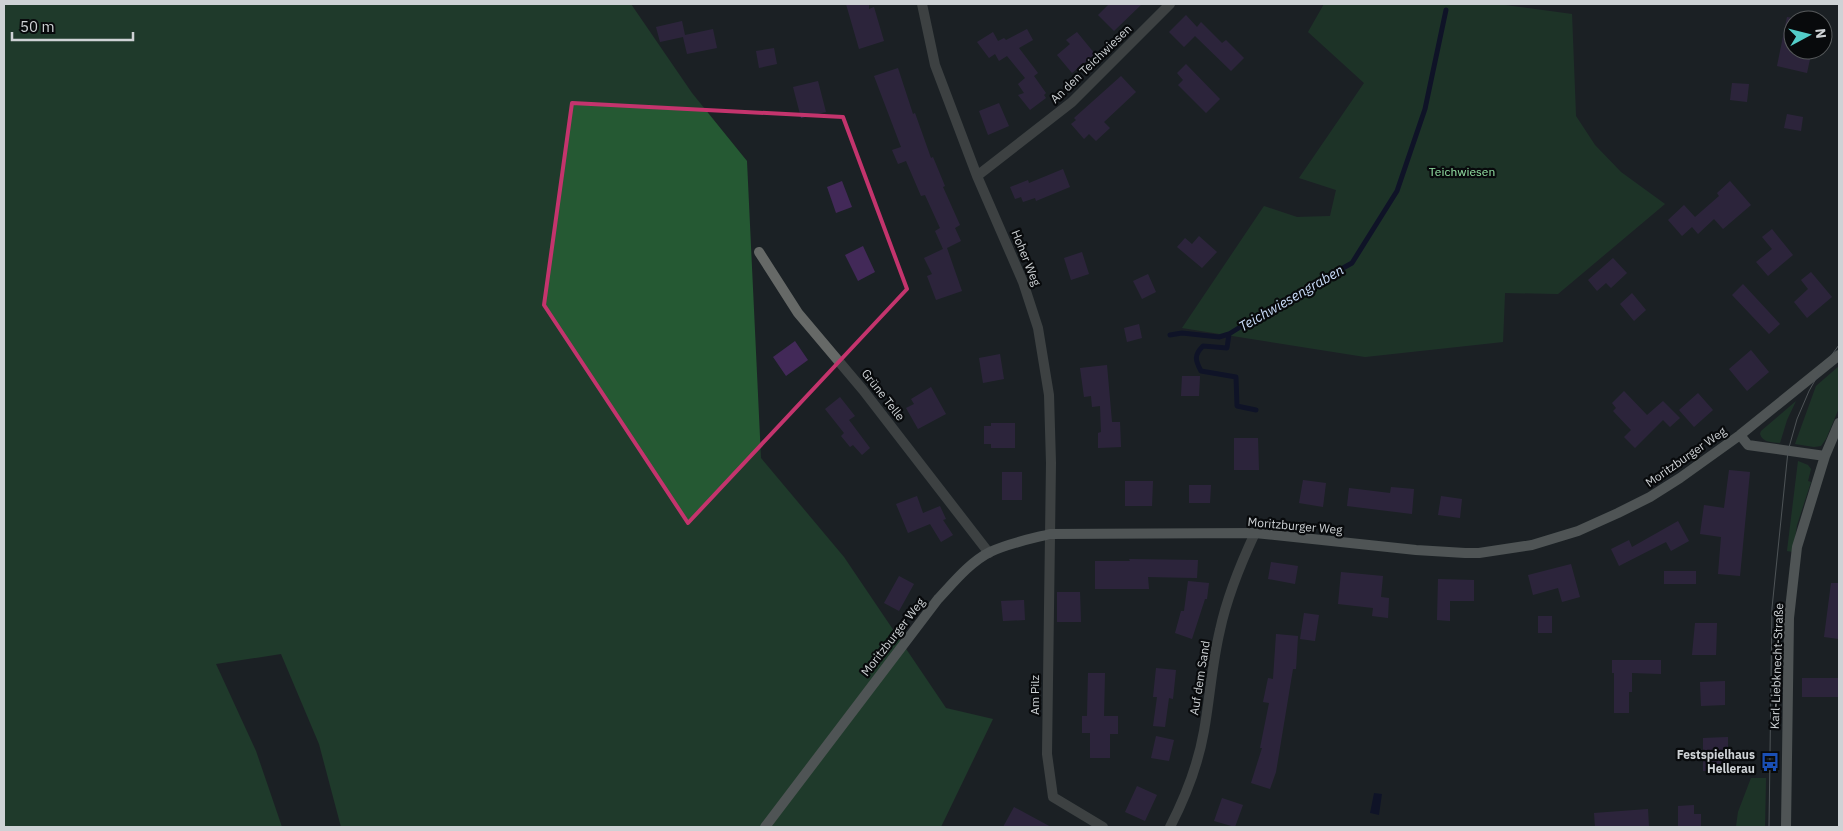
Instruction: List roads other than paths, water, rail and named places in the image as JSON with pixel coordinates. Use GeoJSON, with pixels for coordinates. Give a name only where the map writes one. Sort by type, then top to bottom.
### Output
{"type":"FeatureCollection","features":[{"type":"Feature","properties":{"kind":"street","name":"Hoher Weg"},"geometry":{"type":"LineString","coordinates":[[922,4],[935,65],[977,176],[1023,282],[1038,328],[1048,395],[1051,463],[1050,534]]}},
{"type":"Feature","properties":{"kind":"street","name":"An den Teichwiesen"},"geometry":{"type":"LineString","coordinates":[[977,176],[1072,102],[1170,4]]}},
{"type":"Feature","properties":{"kind":"street","name":"Grüne Telle"},"geometry":{"type":"LineString","coordinates":[[760,252],[798,313],[864,390],[989,553]]}},
{"type":"Feature","properties":{"kind":"street","name":"Moritzburger Weg"},"geometry":{"type":"LineString","coordinates":[[765,827],[938,599],[970,567],[989,553],[1018,542],[1050,534],[1255,533],[1416,550],[1465,553],[1479,553],[1532,545],[1578,531],[1650,497],[1740,435],[1839,355]]}},
{"type":"Feature","properties":{"kind":"street","name":"Karl-Liebknecht-Straße"},"geometry":{"type":"LineString","coordinates":[[1786,827],[1789,618],[1797,547],[1825,456],[1839,423]]}},
{"type":"Feature","properties":{"kind":"street"},"geometry":{"type":"LineString","coordinates":[[1740,435],[1748,445],[1825,456]]}},
{"type":"Feature","properties":{"kind":"street","name":"Auf dem Sand"},"geometry":{"type":"LineString","coordinates":[[1170,827],[1184,800],[1196,768],[1204,732],[1220,630],[1234,586],[1255,533]]}},
{"type":"Feature","properties":{"kind":"street","name":"Am Pilz"},"geometry":{"type":"LineString","coordinates":[[1050,534],[1046,754],[1053,797],[1103,827]]}},
{"type":"Feature","properties":{"kind":"water"},"geometry":{"type":"Polygon","coordinates":[[[1374,793],[1382,794],[1379,815],[1370,813],[1374,793]]]}},
{"type":"Feature","properties":{"kind":"waterway","name":"Teichwiesengraben"},"geometry":{"type":"LineString","coordinates":[[1170,335],[1182,333],[1219,337],[1229,334],[1269,309],[1352,263],[1397,191],[1425,109],[1446,10]]}},
{"type":"Feature","properties":{"kind":"waterway","name":"Teichwiesengraben"},"geometry":{"type":"LineString","coordinates":[[1229,334],[1227,348],[1203,346],[1196,358],[1198,364],[1201,371],[1236,377],[1237,406],[1256,410]]}},
{"type":"Feature","properties":{"kind":"tram line"},"geometry":{"type":"LineString","coordinates":[[1769,827],[1772,608],[1788,451],[1797,419],[1809,391],[1822,368],[1839,345]]}},
{"type":"Feature","properties":{"kind":"tram line"},"geometry":{"type":"LineString","coordinates":[[1778,690],[1779,602]]}},
{"type":"Feature","properties":{"kind":"place","name":"Festspielhaus Hellerau"},"geometry":{"type":"Point","coordinates":[1770,762]}},
{"type":"Feature","properties":{"kind":"park label","name":"Teichwiesen"},"geometry":{"type":"Point","coordinates":[1462,172]}}]}
